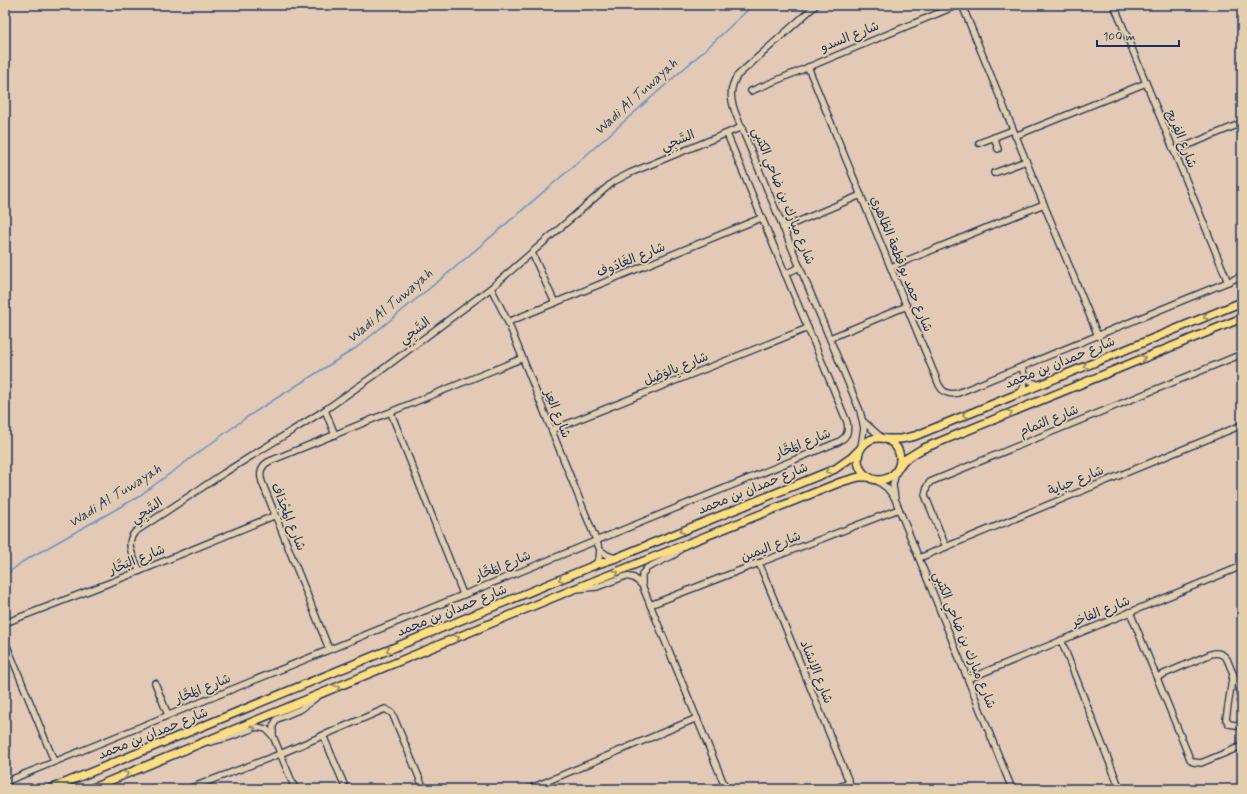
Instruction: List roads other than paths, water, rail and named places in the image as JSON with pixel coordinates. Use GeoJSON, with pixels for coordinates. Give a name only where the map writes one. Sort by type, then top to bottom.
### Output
{"type":"FeatureCollection","features":[{"type":"Feature","properties":{"kind":"main road","name":"شارع حمدان بن محمد"},"geometry":{"type":"LineString","coordinates":[[884,439],[901,439],[915,436],[1242,302]]}},
{"type":"Feature","properties":{"kind":"main road","name":"شارع حمدان بن محمد"},"geometry":{"type":"LineString","coordinates":[[897,470],[910,456],[922,449],[1242,318]]}},
{"type":"Feature","properties":{"kind":"main road"},"geometry":{"type":"LineString","coordinates":[[884,439],[892,443],[897,448],[899,454],[900,461],[897,470],[887,478],[872,479],[860,468],[858,462],[861,448],[870,440],[884,439]]}},
{"type":"Feature","properties":{"kind":"main road","name":"شارع حمدان بن محمد"},"geometry":{"type":"LineString","coordinates":[[50,789],[595,565],[616,558],[835,469],[861,448]]}},
{"type":"Feature","properties":{"kind":"main road","name":"شارع حمدان بن محمد"},"geometry":{"type":"LineString","coordinates":[[90,789],[574,589],[841,482],[859,477],[872,479]]}},
{"type":"Feature","properties":{"kind":"street","name":"شارع مبارك بن ضاحي الكتبي"},"geometry":{"type":"LineString","coordinates":[[816,5],[737,76],[732,86],[731,98],[783,228],[864,422],[864,435],[861,448]]}},
{"type":"Feature","properties":{"kind":"street","name":"شارع السدو"},"geometry":{"type":"LineString","coordinates":[[750,90],[958,5]]}},
{"type":"Feature","properties":{"kind":"street"},"geometry":{"type":"LineString","coordinates":[[962,5],[1098,336]]}},
{"type":"Feature","properties":{"kind":"street","name":"شارع الفِريج"},"geometry":{"type":"LineString","coordinates":[[1114,5],[1228,282]]}},
{"type":"Feature","properties":{"kind":"street","name":"شارع حمد بو قطعة الظاهري"},"geometry":{"type":"LineString","coordinates":[[808,66],[940,387],[944,392],[955,394],[1242,276]]}},
{"type":"Feature","properties":{"kind":"street"},"geometry":{"type":"LineString","coordinates":[[1015,136],[1146,82]]}},
{"type":"Feature","properties":{"kind":"street"},"geometry":{"type":"LineString","coordinates":[[1174,151],[1242,123]]}},
{"type":"Feature","properties":{"kind":"street","name":"السَّجِي"},"geometry":{"type":"LineString","coordinates":[[140,571],[129,545],[135,532],[224,473],[325,410],[375,375],[491,288],[600,193],[621,177],[742,127]]}},
{"type":"Feature","properties":{"kind":"street"},"geometry":{"type":"LineString","coordinates":[[979,143],[1013,130]]}},
{"type":"Feature","properties":{"kind":"street","name":"شارع المَحَّار"},"geometry":{"type":"LineString","coordinates":[[5,782],[838,442],[846,437],[848,432],[847,422],[727,134]]}},
{"type":"Feature","properties":{"kind":"street"},"geometry":{"type":"LineString","coordinates":[[994,137],[998,149]]}},
{"type":"Feature","properties":{"kind":"street"},"geometry":{"type":"LineString","coordinates":[[994,173],[1026,160]]}},
{"type":"Feature","properties":{"kind":"street"},"geometry":{"type":"LineString","coordinates":[[783,228],[861,195]]}},
{"type":"Feature","properties":{"kind":"street"},"geometry":{"type":"LineString","coordinates":[[891,267],[1044,204]]}},
{"type":"Feature","properties":{"kind":"street","name":"شارع الغَادُوف"},"geometry":{"type":"LineString","coordinates":[[508,322],[761,218]]}},
{"type":"Feature","properties":{"kind":"street"},"geometry":{"type":"LineString","coordinates":[[532,253],[555,303]]}},
{"type":"Feature","properties":{"kind":"street"},"geometry":{"type":"LineString","coordinates":[[785,274],[800,267]]}},
{"type":"Feature","properties":{"kind":"street","name":"شارع العِز"},"geometry":{"type":"LineString","coordinates":[[491,288],[508,322],[523,358],[600,550]]}},
{"type":"Feature","properties":{"kind":"street"},"geometry":{"type":"LineString","coordinates":[[830,338],[907,306]]}},
{"type":"Feature","properties":{"kind":"street","name":"شارع بِالوَصْل"},"geometry":{"type":"LineString","coordinates":[[552,430],[808,328]]}},
{"type":"Feature","properties":{"kind":"street","name":"شارع الثمام"},"geometry":{"type":"LineString","coordinates":[[946,547],[925,495],[925,490],[930,482],[1242,354]]}},
{"type":"Feature","properties":{"kind":"street","name":"شارع المِجْدَاف"},"geometry":{"type":"LineString","coordinates":[[329,649],[261,478],[260,471],[264,465],[270,461],[523,358]]}},
{"type":"Feature","properties":{"kind":"street"},"geometry":{"type":"LineString","coordinates":[[1022,367],[1026,377],[1032,382],[1040,385]]}},
{"type":"Feature","properties":{"kind":"street"},"geometry":{"type":"LineString","coordinates":[[1021,392],[1025,385],[1026,377]]}},
{"type":"Feature","properties":{"kind":"street"},"geometry":{"type":"LineString","coordinates":[[325,410],[336,434]]}},
{"type":"Feature","properties":{"kind":"street"},"geometry":{"type":"LineString","coordinates":[[391,413],[463,594]]}},
{"type":"Feature","properties":{"kind":"street","name":"شارع مبارك بن ضاحي الكتبي"},"geometry":{"type":"LineString","coordinates":[[864,422],[884,439]]}},
{"type":"Feature","properties":{"kind":"street","name":"شارع حباية"},"geometry":{"type":"LineString","coordinates":[[919,558],[1242,425]]}},
{"type":"Feature","properties":{"kind":"street","name":"شارع مبارك بن ضاحي الكتبي"},"geometry":{"type":"LineString","coordinates":[[897,470],[893,485],[895,499],[1012,789]]}},
{"type":"Feature","properties":{"kind":"street","name":"شارع مبارك بن ضاحي الكتبي"},"geometry":{"type":"LineString","coordinates":[[872,479],[886,488],[895,499]]}},
{"type":"Feature","properties":{"kind":"street","name":"شارع اليمين"},"geometry":{"type":"LineString","coordinates":[[650,605],[899,509]]}},
{"type":"Feature","properties":{"kind":"street","name":"شارع البَحَّار"},"geometry":{"type":"LineString","coordinates":[[5,623],[140,571],[276,515]]}},
{"type":"Feature","properties":{"kind":"street"},"geometry":{"type":"LineString","coordinates":[[685,545],[674,555],[647,568],[642,574],[642,585],[726,789]]}},
{"type":"Feature","properties":{"kind":"street"},"geometry":{"type":"LineString","coordinates":[[595,565],[599,558],[600,550],[607,555],[616,558]]}},
{"type":"Feature","properties":{"kind":"street","name":"شارع الإنشاد"},"geometry":{"type":"LineString","coordinates":[[759,563],[852,789]]}},
{"type":"Feature","properties":{"kind":"street","name":"شارع الفاخر"},"geometry":{"type":"LineString","coordinates":[[968,678],[1242,566]]}},
{"type":"Feature","properties":{"kind":"street"},"geometry":{"type":"LineString","coordinates":[[574,589],[597,587],[626,576],[634,578],[642,585]]}},
{"type":"Feature","properties":{"kind":"street"},"geometry":{"type":"LineString","coordinates":[[1130,612],[1187,755],[1193,762],[1202,763],[1242,746]]}},
{"type":"Feature","properties":{"kind":"street"},"geometry":{"type":"LineString","coordinates":[[1061,640],[1120,789]]}},
{"type":"Feature","properties":{"kind":"street"},"geometry":{"type":"LineString","coordinates":[[5,641],[54,761]]}},
{"type":"Feature","properties":{"kind":"street"},"geometry":{"type":"LineString","coordinates":[[1157,677],[1214,653],[1218,653],[1224,656],[1233,673],[1242,696]]}},
{"type":"Feature","properties":{"kind":"street"},"geometry":{"type":"LineString","coordinates":[[1233,673],[1226,719],[1229,724],[1242,726]]}},
{"type":"Feature","properties":{"kind":"street"},"geometry":{"type":"LineString","coordinates":[[154,683],[168,715]]}},
{"type":"Feature","properties":{"kind":"street"},"geometry":{"type":"LineString","coordinates":[[295,789],[280,754],[274,736],[273,726],[277,719],[301,709],[320,695]]}},
{"type":"Feature","properties":{"kind":"street"},"geometry":{"type":"LineString","coordinates":[[188,789],[280,754],[385,709],[392,713],[424,789]]}},
{"type":"Feature","properties":{"kind":"street"},"geometry":{"type":"LineString","coordinates":[[529,789],[697,718]]}},
{"type":"Feature","properties":{"kind":"street"},"geometry":{"type":"LineString","coordinates":[[203,742],[230,737],[257,728],[266,729],[274,736]]}},
{"type":"Feature","properties":{"kind":"street"},"geometry":{"type":"LineString","coordinates":[[324,735],[346,789]]}},
{"type":"Feature","properties":{"kind":"street"},"geometry":{"type":"LineString","coordinates":[[834,789],[849,783]]}},
{"type":"Feature","properties":{"kind":"waterway","name":"Wadi Al Tuwayah"},"geometry":{"type":"LineString","coordinates":[[5,576],[22,562],[138,497],[247,417],[356,348],[452,270],[576,164],[705,50],[753,5]]}}]}
